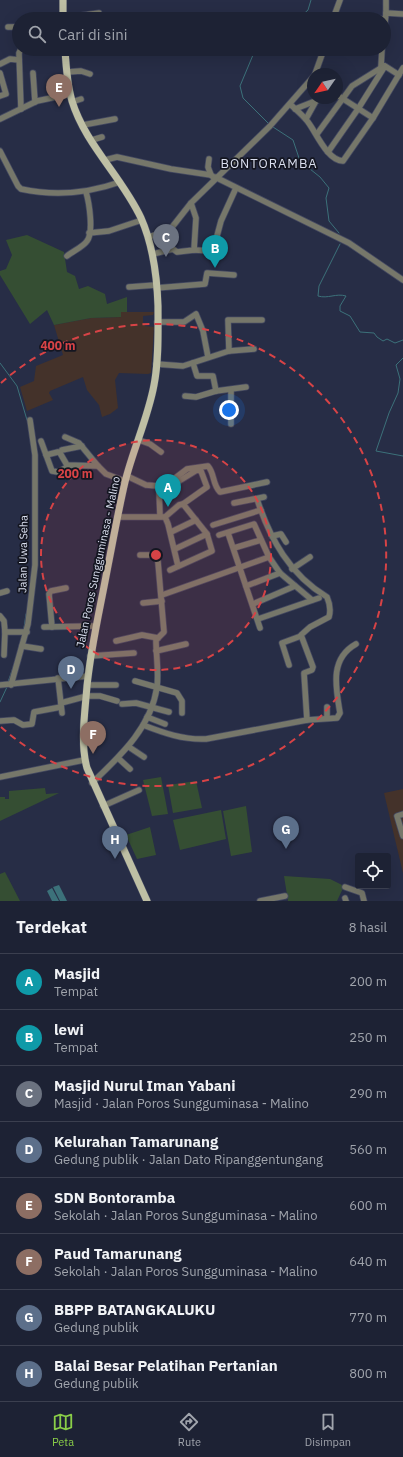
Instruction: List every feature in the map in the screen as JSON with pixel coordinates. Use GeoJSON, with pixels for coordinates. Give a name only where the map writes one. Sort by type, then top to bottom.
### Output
{"type":"FeatureCollection","features":[{"type":"Feature","properties":{"kind":"main road"},"geometry":{"type":"LineString","coordinates":[[62,0],[63,12]]}},
{"type":"Feature","properties":{"kind":"main road","name":"Jalan Poros Sungguminasa - Malino"},"geometry":{"type":"LineString","coordinates":[[65,56],[66,72],[70,94],[82,125],[120,182],[142,220],[153,254],[157,322],[156,364],[152,396],[126,479],[95,626],[88,676],[84,760],[92,783],[147,901]]}},
{"type":"Feature","properties":{"kind":"street"},"geometry":{"type":"LineString","coordinates":[[336,12],[340,0]]}},
{"type":"Feature","properties":{"kind":"street"},"geometry":{"type":"LineString","coordinates":[[385,12],[386,0]]}},
{"type":"Feature","properties":{"kind":"street"},"geometry":{"type":"LineString","coordinates":[[391,15],[403,14]]}},
{"type":"Feature","properties":{"kind":"street"},"geometry":{"type":"LineString","coordinates":[[19,56],[21,109]]}},
{"type":"Feature","properties":{"kind":"street"},"geometry":{"type":"LineString","coordinates":[[318,68],[322,56]]}},
{"type":"Feature","properties":{"kind":"street"},"geometry":{"type":"LineString","coordinates":[[328,152],[358,109],[383,67],[382,56]]}},
{"type":"Feature","properties":{"kind":"street"},"geometry":{"type":"LineString","coordinates":[[0,64],[10,59],[19,60]]}},
{"type":"Feature","properties":{"kind":"street"},"geometry":{"type":"LineString","coordinates":[[383,67],[399,75]]}},
{"type":"Feature","properties":{"kind":"street"},"geometry":{"type":"LineString","coordinates":[[343,94],[352,86],[383,67]]}},
{"type":"Feature","properties":{"kind":"street"},"geometry":{"type":"LineString","coordinates":[[290,104],[306,119],[328,152],[337,159],[343,161],[373,118],[403,68]]}},
{"type":"Feature","properties":{"kind":"street"},"geometry":{"type":"LineString","coordinates":[[66,72],[81,71],[90,74]]}},
{"type":"Feature","properties":{"kind":"street"},"geometry":{"type":"LineString","coordinates":[[0,73],[6,94],[0,96]]}},
{"type":"Feature","properties":{"kind":"street"},"geometry":{"type":"LineString","coordinates":[[33,73],[35,102]]}},
{"type":"Feature","properties":{"kind":"street"},"geometry":{"type":"LineString","coordinates":[[148,237],[169,231],[192,206],[214,177],[270,126],[307,84]]}},
{"type":"Feature","properties":{"kind":"street"},"geometry":{"type":"LineString","coordinates":[[0,119],[35,102],[70,94]]}},
{"type":"Feature","properties":{"kind":"street"},"geometry":{"type":"LineString","coordinates":[[72,102],[81,99]]}},
{"type":"Feature","properties":{"kind":"street"},"geometry":{"type":"LineString","coordinates":[[343,99],[373,118]]}},
{"type":"Feature","properties":{"kind":"street"},"geometry":{"type":"LineString","coordinates":[[295,109],[308,104]]}},
{"type":"Feature","properties":{"kind":"street"},"geometry":{"type":"LineString","coordinates":[[306,119],[314,104]]}},
{"type":"Feature","properties":{"kind":"street"},"geometry":{"type":"LineString","coordinates":[[317,134],[336,104]]}},
{"type":"Feature","properties":{"kind":"street"},"geometry":{"type":"LineString","coordinates":[[82,125],[115,119]]}},
{"type":"Feature","properties":{"kind":"street"},"geometry":{"type":"LineString","coordinates":[[92,140],[102,137]]}},
{"type":"Feature","properties":{"kind":"street"},"geometry":{"type":"LineString","coordinates":[[0,151],[21,189],[86,192],[120,182]]}},
{"type":"Feature","properties":{"kind":"street"},"geometry":{"type":"LineString","coordinates":[[105,160],[117,157],[214,177],[349,243],[403,280]]}},
{"type":"Feature","properties":{"kind":"street"},"geometry":{"type":"LineString","coordinates":[[209,159],[208,167],[214,177]]}},
{"type":"Feature","properties":{"kind":"street"},"geometry":{"type":"LineString","coordinates":[[153,254],[173,249],[177,252],[194,250],[213,251],[221,221],[236,188]]}},
{"type":"Feature","properties":{"kind":"street"},"geometry":{"type":"LineString","coordinates":[[67,256],[87,241],[91,212],[86,192]]}},
{"type":"Feature","properties":{"kind":"street"},"geometry":{"type":"LineString","coordinates":[[192,206],[196,218],[194,250]]}},
{"type":"Feature","properties":{"kind":"street"},"geometry":{"type":"LineString","coordinates":[[89,233],[109,231],[142,220]]}},
{"type":"Feature","properties":{"kind":"street"},"geometry":{"type":"LineString","coordinates":[[129,287],[205,284],[207,273],[234,275]]}},
{"type":"Feature","properties":{"kind":"street"},"geometry":{"type":"LineString","coordinates":[[157,322],[184,322],[196,314],[203,331],[208,357]]}},
{"type":"Feature","properties":{"kind":"street"},"geometry":{"type":"LineString","coordinates":[[229,350],[228,320],[262,320]]}},
{"type":"Feature","properties":{"kind":"street"},"geometry":{"type":"LineString","coordinates":[[156,364],[177,367],[229,350],[254,349]]}},
{"type":"Feature","properties":{"kind":"street"},"geometry":{"type":"LineString","coordinates":[[193,363],[196,376],[213,376],[216,391]]}},
{"type":"Feature","properties":{"kind":"street"},"geometry":{"type":"LineString","coordinates":[[185,396],[196,397],[216,391],[246,387]]}},
{"type":"Feature","properties":{"kind":"street"},"geometry":{"type":"LineString","coordinates":[[230,390],[232,424]]}},
{"type":"Feature","properties":{"kind":"street","name":"Jalan Uwa Seha"},"geometry":{"type":"LineString","coordinates":[[0,692],[5,685],[22,646],[33,598],[35,556],[35,455],[30,420]]}},
{"type":"Feature","properties":{"kind":"street"},"geometry":{"type":"LineString","coordinates":[[65,437],[75,440],[82,446],[106,474],[146,484],[158,486],[166,485],[187,469],[208,466],[212,472],[215,485],[220,492],[267,482]]}},
{"type":"Feature","properties":{"kind":"street"},"geometry":{"type":"LineString","coordinates":[[139,440],[150,444],[161,452]]}},
{"type":"Feature","properties":{"kind":"street"},"geometry":{"type":"LineString","coordinates":[[41,441],[49,466],[54,472],[69,466],[98,466]]}},
{"type":"Feature","properties":{"kind":"street"},"geometry":{"type":"LineString","coordinates":[[46,454],[82,446]]}},
{"type":"Feature","properties":{"kind":"street"},"geometry":{"type":"LineString","coordinates":[[60,452],[69,466]]}},
{"type":"Feature","properties":{"kind":"street"},"geometry":{"type":"LineString","coordinates":[[117,517],[162,517],[207,487],[201,471],[197,470],[171,486],[159,489],[162,517],[171,532],[178,566]]}},
{"type":"Feature","properties":{"kind":"street"},"geometry":{"type":"LineString","coordinates":[[234,503],[264,497]]}},
{"type":"Feature","properties":{"kind":"street"},"geometry":{"type":"LineString","coordinates":[[257,499],[280,552],[292,569],[327,597],[331,611],[329,617],[310,627],[303,632],[301,636],[282,644],[289,665]]}},
{"type":"Feature","properties":{"kind":"street"},"geometry":{"type":"LineString","coordinates":[[170,570],[211,553],[212,547],[207,534],[182,504]]}},
{"type":"Feature","properties":{"kind":"street"},"geometry":{"type":"LineString","coordinates":[[213,525],[261,510]]}},
{"type":"Feature","properties":{"kind":"street"},"geometry":{"type":"LineString","coordinates":[[171,532],[196,520]]}},
{"type":"Feature","properties":{"kind":"street"},"geometry":{"type":"LineString","coordinates":[[218,536],[253,524],[280,573],[312,600]]}},
{"type":"Feature","properties":{"kind":"street"},"geometry":{"type":"LineString","coordinates":[[228,532],[260,628]]}},
{"type":"Feature","properties":{"kind":"street"},"geometry":{"type":"LineString","coordinates":[[175,549],[207,534]]}},
{"type":"Feature","properties":{"kind":"street"},"geometry":{"type":"LineString","coordinates":[[272,536],[281,534],[286,542]]}},
{"type":"Feature","properties":{"kind":"street"},"geometry":{"type":"LineString","coordinates":[[234,548],[261,540]]}},
{"type":"Feature","properties":{"kind":"street"},"geometry":{"type":"LineString","coordinates":[[92,783],[129,746],[147,717],[157,688],[156,651],[158,638],[164,632],[158,558],[156,555],[151,554],[140,555]]}},
{"type":"Feature","properties":{"kind":"street"},"geometry":{"type":"LineString","coordinates":[[162,595],[270,557]]}},
{"type":"Feature","properties":{"kind":"street"},"geometry":{"type":"LineString","coordinates":[[292,569],[310,557]]}},
{"type":"Feature","properties":{"kind":"street"},"geometry":{"type":"LineString","coordinates":[[246,586],[280,573]]}},
{"type":"Feature","properties":{"kind":"street"},"geometry":{"type":"LineString","coordinates":[[253,604],[295,586]]}},
{"type":"Feature","properties":{"kind":"street"},"geometry":{"type":"LineString","coordinates":[[52,627],[49,594],[52,591],[66,588]]}},
{"type":"Feature","properties":{"kind":"street"},"geometry":{"type":"LineString","coordinates":[[0,593],[6,591]]}},
{"type":"Feature","properties":{"kind":"street"},"geometry":{"type":"LineString","coordinates":[[258,619],[319,598]]}},
{"type":"Feature","properties":{"kind":"street"},"geometry":{"type":"LineString","coordinates":[[143,603],[162,601]]}},
{"type":"Feature","properties":{"kind":"street"},"geometry":{"type":"LineString","coordinates":[[0,616],[4,621],[4,655]]}},
{"type":"Feature","properties":{"kind":"street"},"geometry":{"type":"LineString","coordinates":[[44,627],[95,626]]}},
{"type":"Feature","properties":{"kind":"street"},"geometry":{"type":"LineString","coordinates":[[5,631],[25,632]]}},
{"type":"Feature","properties":{"kind":"street"},"geometry":{"type":"LineString","coordinates":[[116,641],[142,635],[158,638]]}},
{"type":"Feature","properties":{"kind":"street"},"geometry":{"type":"LineString","coordinates":[[301,636],[313,667],[312,670],[304,673],[307,720]]}},
{"type":"Feature","properties":{"kind":"street"},"geometry":{"type":"LineString","coordinates":[[156,651],[186,644]]}},
{"type":"Feature","properties":{"kind":"street"},"geometry":{"type":"LineString","coordinates":[[143,725],[191,740],[206,739],[307,720],[336,718],[340,715],[335,672],[345,653],[356,644]]}},
{"type":"Feature","properties":{"kind":"street"},"geometry":{"type":"LineString","coordinates":[[22,646],[41,650]]}},
{"type":"Feature","properties":{"kind":"street"},"geometry":{"type":"LineString","coordinates":[[90,656],[134,652]]}},
{"type":"Feature","properties":{"kind":"street"},"geometry":{"type":"LineString","coordinates":[[5,685],[58,678],[88,676]]}},
{"type":"Feature","properties":{"kind":"street"},"geometry":{"type":"LineString","coordinates":[[58,678],[61,708]]}},
{"type":"Feature","properties":{"kind":"street"},"geometry":{"type":"LineString","coordinates":[[135,681],[178,694],[182,701],[182,713]]}},
{"type":"Feature","properties":{"kind":"street"},"geometry":{"type":"LineString","coordinates":[[88,685],[116,685]]}},
{"type":"Feature","properties":{"kind":"street"},"geometry":{"type":"LineString","coordinates":[[0,721],[14,720],[23,725],[32,724],[34,712],[61,708],[87,696],[100,696],[120,702],[136,703],[169,712]]}},
{"type":"Feature","properties":{"kind":"street"},"geometry":{"type":"LineString","coordinates":[[327,707],[327,718]]}},
{"type":"Feature","properties":{"kind":"street"},"geometry":{"type":"LineString","coordinates":[[147,717],[165,724]]}},
{"type":"Feature","properties":{"kind":"street"},"geometry":{"type":"LineString","coordinates":[[129,746],[144,757]]}},
{"type":"Feature","properties":{"kind":"street"},"geometry":{"type":"LineString","coordinates":[[118,758],[130,769]]}},
{"type":"Feature","properties":{"kind":"street"},"geometry":{"type":"LineString","coordinates":[[0,777],[84,760]]}},
{"type":"Feature","properties":{"kind":"street"},"geometry":{"type":"LineString","coordinates":[[103,806],[139,790]]}},
{"type":"Feature","properties":{"kind":"street"},"geometry":{"type":"LineString","coordinates":[[403,814],[397,816],[403,834]]}},
{"type":"Feature","properties":{"kind":"street"},"geometry":{"type":"LineString","coordinates":[[344,887],[362,893],[364,901]]}},
{"type":"Feature","properties":{"kind":"street"},"geometry":{"type":"LineString","coordinates":[[260,901],[285,896]]}},
{"type":"Feature","properties":{"kind":"shaded area"},"geometry":{"type":"Polygon","coordinates":[[[27,235],[64,252],[67,272],[75,276],[79,289],[88,286],[105,294],[107,304],[127,297],[127,312],[121,312],[121,317],[91,318],[54,325],[47,310],[30,324],[0,275],[0,271],[6,269],[12,255],[6,240],[27,235]]]}},
{"type":"Feature","properties":{"kind":"shaded area"},"geometry":{"type":"Polygon","coordinates":[[[121,312],[154,312],[153,315],[143,316],[143,323],[145,323],[145,326],[154,327],[151,373],[119,373],[115,380],[118,408],[110,414],[102,417],[99,405],[87,390],[83,377],[50,391],[49,393],[53,400],[27,411],[20,387],[34,381],[36,366],[63,355],[54,325],[91,318],[121,317],[121,312]]]}},
{"type":"Feature","properties":{"kind":"shaded area"},"geometry":{"type":"Polygon","coordinates":[[[161,777],[168,814],[152,816],[143,780],[161,777]]]}},
{"type":"Feature","properties":{"kind":"shaded area"},"geometry":{"type":"Polygon","coordinates":[[[196,781],[202,808],[173,813],[168,785],[196,781]]]}},
{"type":"Feature","properties":{"kind":"shaded area"},"geometry":{"type":"Polygon","coordinates":[[[45,788],[46,794],[59,793],[0,821],[0,797],[9,799],[9,791],[45,788]]]}},
{"type":"Feature","properties":{"kind":"shaded area"},"geometry":{"type":"Polygon","coordinates":[[[403,789],[403,873],[384,793],[403,789]]]}},
{"type":"Feature","properties":{"kind":"shaded area"},"geometry":{"type":"Polygon","coordinates":[[[246,806],[252,852],[231,856],[223,811],[246,806]]]}},
{"type":"Feature","properties":{"kind":"shaded area"},"geometry":{"type":"Polygon","coordinates":[[[221,810],[226,839],[180,850],[173,820],[221,810]]]}},
{"type":"Feature","properties":{"kind":"shaded area"},"geometry":{"type":"Polygon","coordinates":[[[150,827],[156,855],[137,859],[126,835],[150,827]]]}},
{"type":"Feature","properties":{"kind":"shaded area"},"geometry":{"type":"Polygon","coordinates":[[[5,872],[20,901],[0,901],[0,874],[5,872]]]}},
{"type":"Feature","properties":{"kind":"shaded area"},"geometry":{"type":"Polygon","coordinates":[[[284,876],[330,879],[344,886],[337,901],[288,901],[284,876]]]}},
{"type":"Feature","properties":{"kind":"shaded area"},"geometry":{"type":"Polygon","coordinates":[[[59,885],[67,901],[60,901],[53,887],[59,885]]]}},
{"type":"Feature","properties":{"kind":"shaded area"},"geometry":{"type":"Polygon","coordinates":[[[52,888],[59,901],[52,901],[47,891],[52,888]]]}},
{"type":"Feature","properties":{"kind":"waterway"},"geometry":{"type":"LineString","coordinates":[[306,12],[308,10],[311,0]]}},
{"type":"Feature","properties":{"kind":"waterway"},"geometry":{"type":"LineString","coordinates":[[253,56],[240,86],[243,98],[269,124]]}},
{"type":"Feature","properties":{"kind":"waterway"},"geometry":{"type":"LineString","coordinates":[[273,127],[293,140],[300,161],[320,177],[329,188],[326,198],[329,221],[339,233]]}},
{"type":"Feature","properties":{"kind":"waterway"},"geometry":{"type":"LineString","coordinates":[[340,244],[319,286],[318,296],[346,296],[340,306],[340,311],[350,316],[360,332],[374,333],[383,341],[387,339],[395,343],[403,340]]}},
{"type":"Feature","properties":{"kind":"waterway"},"geometry":{"type":"LineString","coordinates":[[403,358],[396,365],[400,379],[398,393],[389,413],[376,451],[403,456]]}},
{"type":"Feature","properties":{"kind":"waterway"},"geometry":{"type":"LineString","coordinates":[[0,363],[17,386],[27,420]]}},
{"type":"Feature","properties":{"kind":"waterway"},"geometry":{"type":"LineString","coordinates":[[24,628],[26,614]]}},
{"type":"Feature","properties":{"kind":"waterway"},"geometry":{"type":"LineString","coordinates":[[8,682],[15,662]]}},
{"type":"Feature","properties":{"kind":"waterway"},"geometry":{"type":"LineString","coordinates":[[0,702],[7,687]]}},
{"type":"Feature","properties":{"kind":"place","name":"SDN Bontoramba"},"geometry":{"type":"Point","coordinates":[59,107]}},
{"type":"Feature","properties":{"kind":"place","name":"Masjid Nurul Iman Yabani"},"geometry":{"type":"Point","coordinates":[166,257]}},
{"type":"Feature","properties":{"kind":"place","name":"lewi"},"geometry":{"type":"Point","coordinates":[215,268]}},
{"type":"Feature","properties":{"kind":"place","name":"Masjid"},"geometry":{"type":"Point","coordinates":[168,507]}},
{"type":"Feature","properties":{"kind":"place","name":"Kelurahan Tamarunang"},"geometry":{"type":"Point","coordinates":[71,689]}},
{"type":"Feature","properties":{"kind":"place","name":"Paud Tamarunang"},"geometry":{"type":"Point","coordinates":[93,754]}},
{"type":"Feature","properties":{"kind":"place","name":"BBPP BATANGKALUKU"},"geometry":{"type":"Point","coordinates":[286,849]}},
{"type":"Feature","properties":{"kind":"place","name":"Balai Besar Pelatihan Pertanian"},"geometry":{"type":"Point","coordinates":[115,859]}},
{"type":"Feature","properties":{"kind":"district","name":"BONTORAMBA"},"geometry":{"type":"Point","coordinates":[269,163]}}]}
